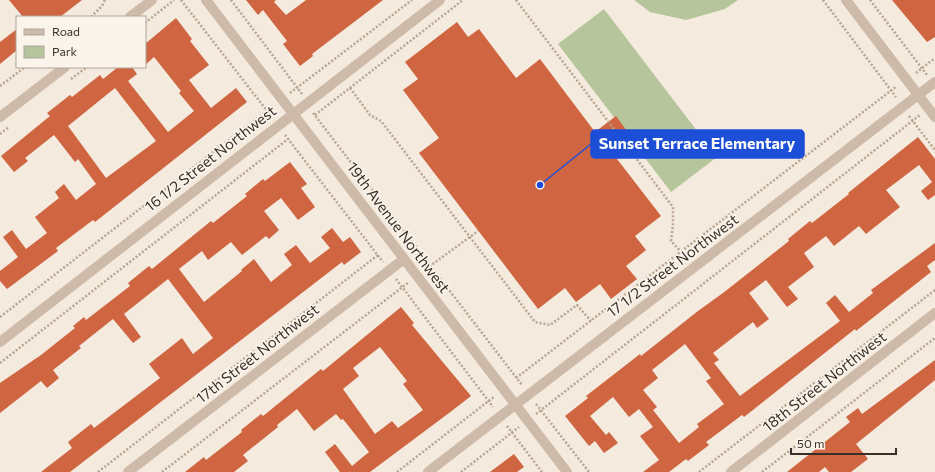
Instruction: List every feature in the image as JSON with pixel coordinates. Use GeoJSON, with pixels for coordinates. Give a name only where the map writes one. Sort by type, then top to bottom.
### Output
{"type":"FeatureCollection","features":[{"type":"Feature","properties":{"kind":"street"},"geometry":{"type":"LineString","coordinates":[[131,16],[152,0]]}},
{"type":"Feature","properties":{"kind":"street","name":"19th Avenue Northwest"},"geometry":{"type":"LineString","coordinates":[[206,0],[567,472]]}},
{"type":"Feature","properties":{"kind":"street","name":"16 1/2 Street Northwest"},"geometry":{"type":"LineString","coordinates":[[0,342],[440,0]]}},
{"type":"Feature","properties":{"kind":"street"},"geometry":{"type":"LineString","coordinates":[[846,0],[935,118]]}},
{"type":"Feature","properties":{"kind":"street"},"geometry":{"type":"LineString","coordinates":[[0,117],[64,68]]}},
{"type":"Feature","properties":{"kind":"street","name":"17 1/2 Street Northwest"},"geometry":{"type":"LineString","coordinates":[[428,472],[935,82]]}},
{"type":"Feature","properties":{"kind":"street","name":"17th Street Northwest"},"geometry":{"type":"LineString","coordinates":[[128,472],[404,259]]}},
{"type":"Feature","properties":{"kind":"street","name":"18th Street Northwest"},"geometry":{"type":"LineString","coordinates":[[731,472],[935,313]]}},
{"type":"Feature","properties":{"kind":"path"},"geometry":{"type":"LineString","coordinates":[[92,16],[102,6],[105,0]]}},
{"type":"Feature","properties":{"kind":"path"},"geometry":{"type":"LineString","coordinates":[[146,21],[174,0]]}},
{"type":"Feature","properties":{"kind":"path"},"geometry":{"type":"LineString","coordinates":[[0,317],[267,110],[181,0]]}},
{"type":"Feature","properties":{"kind":"path"},"geometry":{"type":"LineString","coordinates":[[230,0],[298,87],[412,0]]}},
{"type":"Feature","properties":{"kind":"path"},"geometry":{"type":"LineString","coordinates":[[463,0],[314,115],[516,378],[891,91],[823,0]]}},
{"type":"Feature","properties":{"kind":"path"},"geometry":{"type":"LineString","coordinates":[[516,0],[673,207],[671,241],[681,252]]}},
{"type":"Feature","properties":{"kind":"path"},"geometry":{"type":"LineString","coordinates":[[870,0],[922,68],[935,58]]}},
{"type":"Feature","properties":{"kind":"path"},"geometry":{"type":"LineString","coordinates":[[0,86],[24,68]]}},
{"type":"Feature","properties":{"kind":"path"},"geometry":{"type":"LineString","coordinates":[[350,88],[370,115],[381,120],[535,322],[550,325],[577,305],[591,321]]}},
{"type":"Feature","properties":{"kind":"path"},"geometry":{"type":"LineString","coordinates":[[589,472],[541,410],[912,121],[935,150]]}},
{"type":"Feature","properties":{"kind":"path"},"geometry":{"type":"LineString","coordinates":[[0,363],[288,139],[378,255],[98,472]]}},
{"type":"Feature","properties":{"kind":"path"},"geometry":{"type":"LineString","coordinates":[[430,266],[478,231]]}},
{"type":"Feature","properties":{"kind":"path"},"geometry":{"type":"LineString","coordinates":[[162,472],[402,287],[488,401],[397,472]]}},
{"type":"Feature","properties":{"kind":"path"},"geometry":{"type":"LineString","coordinates":[[699,472],[935,290]]}},
{"type":"Feature","properties":{"kind":"path"},"geometry":{"type":"LineString","coordinates":[[762,472],[935,338]]}},
{"type":"Feature","properties":{"kind":"path"},"geometry":{"type":"LineString","coordinates":[[461,472],[512,433],[542,472]]}},
{"type":"Feature","properties":{"kind":"green space"},"geometry":{"type":"Polygon","coordinates":[[[634,0],[738,0],[725,9],[686,20],[650,12],[634,0]]]}},
{"type":"Feature","properties":{"kind":"green space"},"geometry":{"type":"Polygon","coordinates":[[[604,9],[717,157],[671,192],[558,44],[604,9]]]}},
{"type":"Feature","properties":{"kind":"building"},"geometry":{"type":"Polygon","coordinates":[[[9,0],[82,0],[61,16],[22,16],[9,0]]]}},
{"type":"Feature","properties":{"kind":"building"},"geometry":{"type":"Polygon","coordinates":[[[246,0],[276,0],[274,2],[286,15],[306,0],[383,0],[312,54],[313,56],[300,66],[283,44],[287,41],[263,10],[258,15],[246,0]]]}},
{"type":"Feature","properties":{"kind":"building"},"geometry":{"type":"Polygon","coordinates":[[[892,0],[935,0],[935,37],[927,42],[892,0]]]}},
{"type":"Feature","properties":{"kind":"building"},"geometry":{"type":"Polygon","coordinates":[[[176,18],[192,39],[190,41],[209,65],[189,80],[211,108],[236,88],[247,102],[95,222],[93,220],[56,248],[58,251],[7,289],[0,281],[0,271],[18,257],[3,237],[12,230],[26,249],[47,233],[35,217],[59,198],[55,192],[64,184],[76,200],[96,184],[78,159],[75,162],[54,135],[25,158],[28,161],[14,172],[1,156],[50,116],[47,113],[70,95],[72,97],[100,75],[103,79],[117,68],[133,68],[137,74],[128,81],[168,132],[194,111],[179,93],[181,91],[154,57],[146,64],[146,43],[176,18]],[[115,88],[68,126],[106,178],[156,141],[115,88]]]}},
{"type":"Feature","properties":{"kind":"building"},"geometry":{"type":"Polygon","coordinates":[[[457,22],[468,37],[479,29],[516,78],[540,59],[595,132],[616,116],[627,131],[607,146],[661,216],[635,236],[646,250],[626,266],[637,279],[611,299],[600,284],[576,302],[565,288],[538,309],[419,153],[439,138],[403,90],[418,79],[405,62],[457,22]]]}},
{"type":"Feature","properties":{"kind":"building"},"geometry":{"type":"Polygon","coordinates":[[[16,30],[16,51],[0,64],[0,42],[16,30]]]}},
{"type":"Feature","properties":{"kind":"building"},"geometry":{"type":"Polygon","coordinates":[[[918,137],[935,159],[935,195],[928,200],[921,191],[932,182],[919,165],[886,190],[900,207],[866,234],[859,226],[834,246],[826,236],[804,253],[814,267],[788,287],[798,299],[787,307],[766,280],[749,293],[769,319],[757,328],[753,322],[713,353],[719,360],[714,363],[740,396],[840,321],[826,303],[835,295],[849,312],[873,293],[871,290],[935,243],[935,260],[927,266],[931,272],[856,331],[855,329],[744,417],[742,415],[706,442],[709,445],[688,461],[686,459],[669,472],[643,472],[659,460],[640,436],[653,427],[639,409],[629,417],[613,397],[590,416],[606,435],[609,432],[618,443],[604,453],[595,441],[589,446],[565,416],[588,398],[586,396],[723,293],[789,241],[788,239],[810,221],[812,223],[849,194],[848,193],[918,137]],[[685,344],[652,370],[658,378],[643,390],[657,407],[653,410],[679,443],[699,427],[697,424],[724,404],[706,381],[711,378],[685,344]]]}},
{"type":"Feature","properties":{"kind":"building"},"geometry":{"type":"Polygon","coordinates":[[[290,162],[307,184],[301,188],[315,207],[298,220],[281,198],[264,211],[279,230],[269,239],[266,236],[242,255],[231,242],[208,260],[202,251],[179,269],[204,302],[242,271],[241,270],[254,259],[271,282],[292,265],[284,254],[296,245],[310,263],[330,248],[321,237],[332,228],[343,242],[350,237],[361,252],[344,265],[342,262],[70,472],[41,472],[72,448],[68,442],[91,424],[94,428],[160,378],[149,364],[182,338],[193,354],[213,338],[168,279],[124,314],[141,337],[133,343],[113,319],[79,346],[81,348],[53,370],[59,378],[47,388],[41,381],[0,413],[0,383],[41,355],[75,328],[73,326],[84,317],[86,320],[130,286],[128,283],[149,266],[152,269],[211,221],[213,223],[247,196],[245,194],[263,179],[265,181],[290,162]]]}},
{"type":"Feature","properties":{"kind":"building"},"geometry":{"type":"Polygon","coordinates":[[[401,307],[414,323],[412,325],[471,396],[370,472],[340,472],[325,452],[335,444],[352,466],[369,452],[343,419],[341,420],[336,414],[314,431],[297,409],[277,425],[278,427],[243,455],[248,461],[234,472],[185,472],[204,457],[206,460],[242,432],[241,430],[261,414],[263,416],[321,369],[323,371],[401,307]],[[380,347],[353,368],[359,376],[343,389],[375,434],[392,421],[398,428],[423,410],[403,384],[407,381],[380,347]]]}},
{"type":"Feature","properties":{"kind":"building"},"geometry":{"type":"Polygon","coordinates":[[[935,360],[935,380],[856,444],[868,459],[851,472],[829,472],[825,467],[819,472],[787,472],[850,422],[846,417],[858,408],[862,414],[935,360]]]}},
{"type":"Feature","properties":{"kind":"building"},"geometry":{"type":"Polygon","coordinates":[[[514,454],[524,467],[517,472],[490,472],[514,454]]]}},
{"type":"Feature","properties":{"kind":"place","name":"Sunset Terrace Elementary"},"geometry":{"type":"Point","coordinates":[540,185]}}]}
